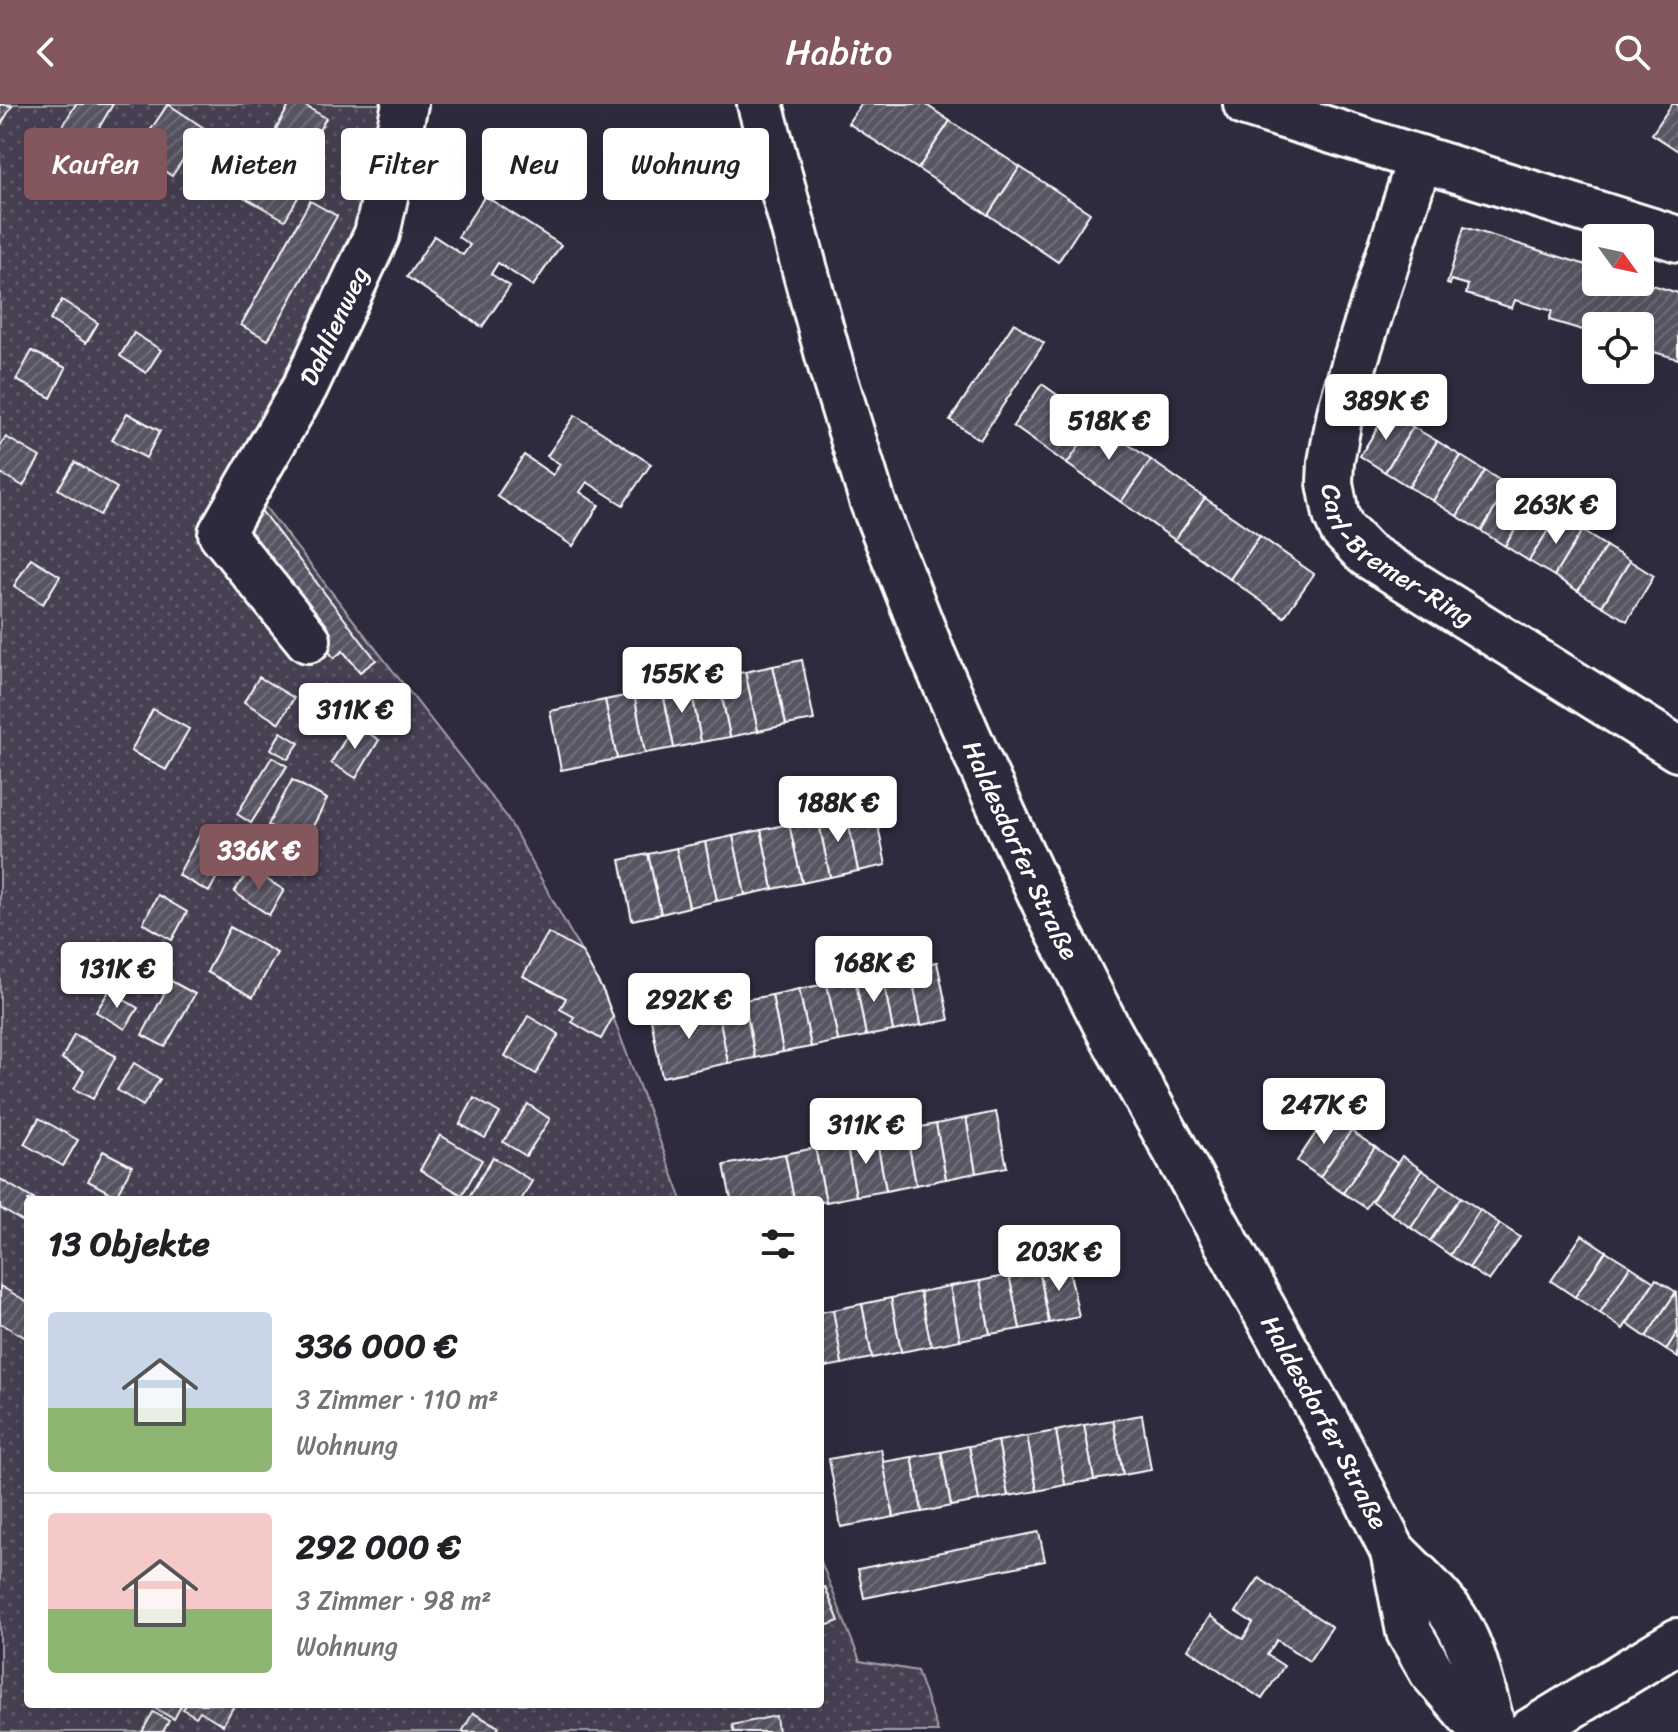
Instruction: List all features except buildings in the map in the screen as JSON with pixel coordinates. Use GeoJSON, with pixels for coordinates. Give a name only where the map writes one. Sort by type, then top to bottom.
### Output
{"type":"FeatureCollection","features":[{"type":"Feature","properties":{"kind":"street","name":"Dahlienweg"},"geometry":{"type":"LineString","coordinates":[[308,640],[221,533],[305,387],[377,234],[405,104]]}},
{"type":"Feature","properties":{"kind":"street","name":"Haldesdorfer Straße"},"geometry":{"type":"LineString","coordinates":[[760,104],[832,370],[873,503],[932,653],[982,768],[1051,917],[1109,1031],[1342,1450],[1393,1551],[1409,1632],[1432,1672],[1484,1732]]}},
{"type":"Feature","properties":{"kind":"street"},"geometry":{"type":"LineString","coordinates":[[1246,104],[1678,239]]}},
{"type":"Feature","properties":{"kind":"street","name":"Carl-Bremer-Ring"},"geometry":{"type":"LineString","coordinates":[[1420,158],[1340,413],[1329,473],[1336,515],[1342,529],[1366,554],[1678,749]]}},
{"type":"Feature","properties":{"kind":"street","name":"Haldesdorfer Straße"},"geometry":{"type":"LineString","coordinates":[[1393,1551],[1449,1610],[1459,1627],[1470,1649],[1494,1732]]}},
{"type":"Feature","properties":{"kind":"street"},"geometry":{"type":"LineString","coordinates":[[1529,1732],[1678,1641]]}},
{"type":"Feature","properties":{"kind":"shaded area"},"geometry":{"type":"Polygon","coordinates":[[[0,104],[405,104],[396,128],[341,128],[341,200],[368,200],[255,494],[507,817],[604,993],[680,1196],[24,1196],[24,1708],[824,1708],[824,1569],[860,1661],[917,1671],[938,1732],[0,1732],[0,104]]]}}]}
